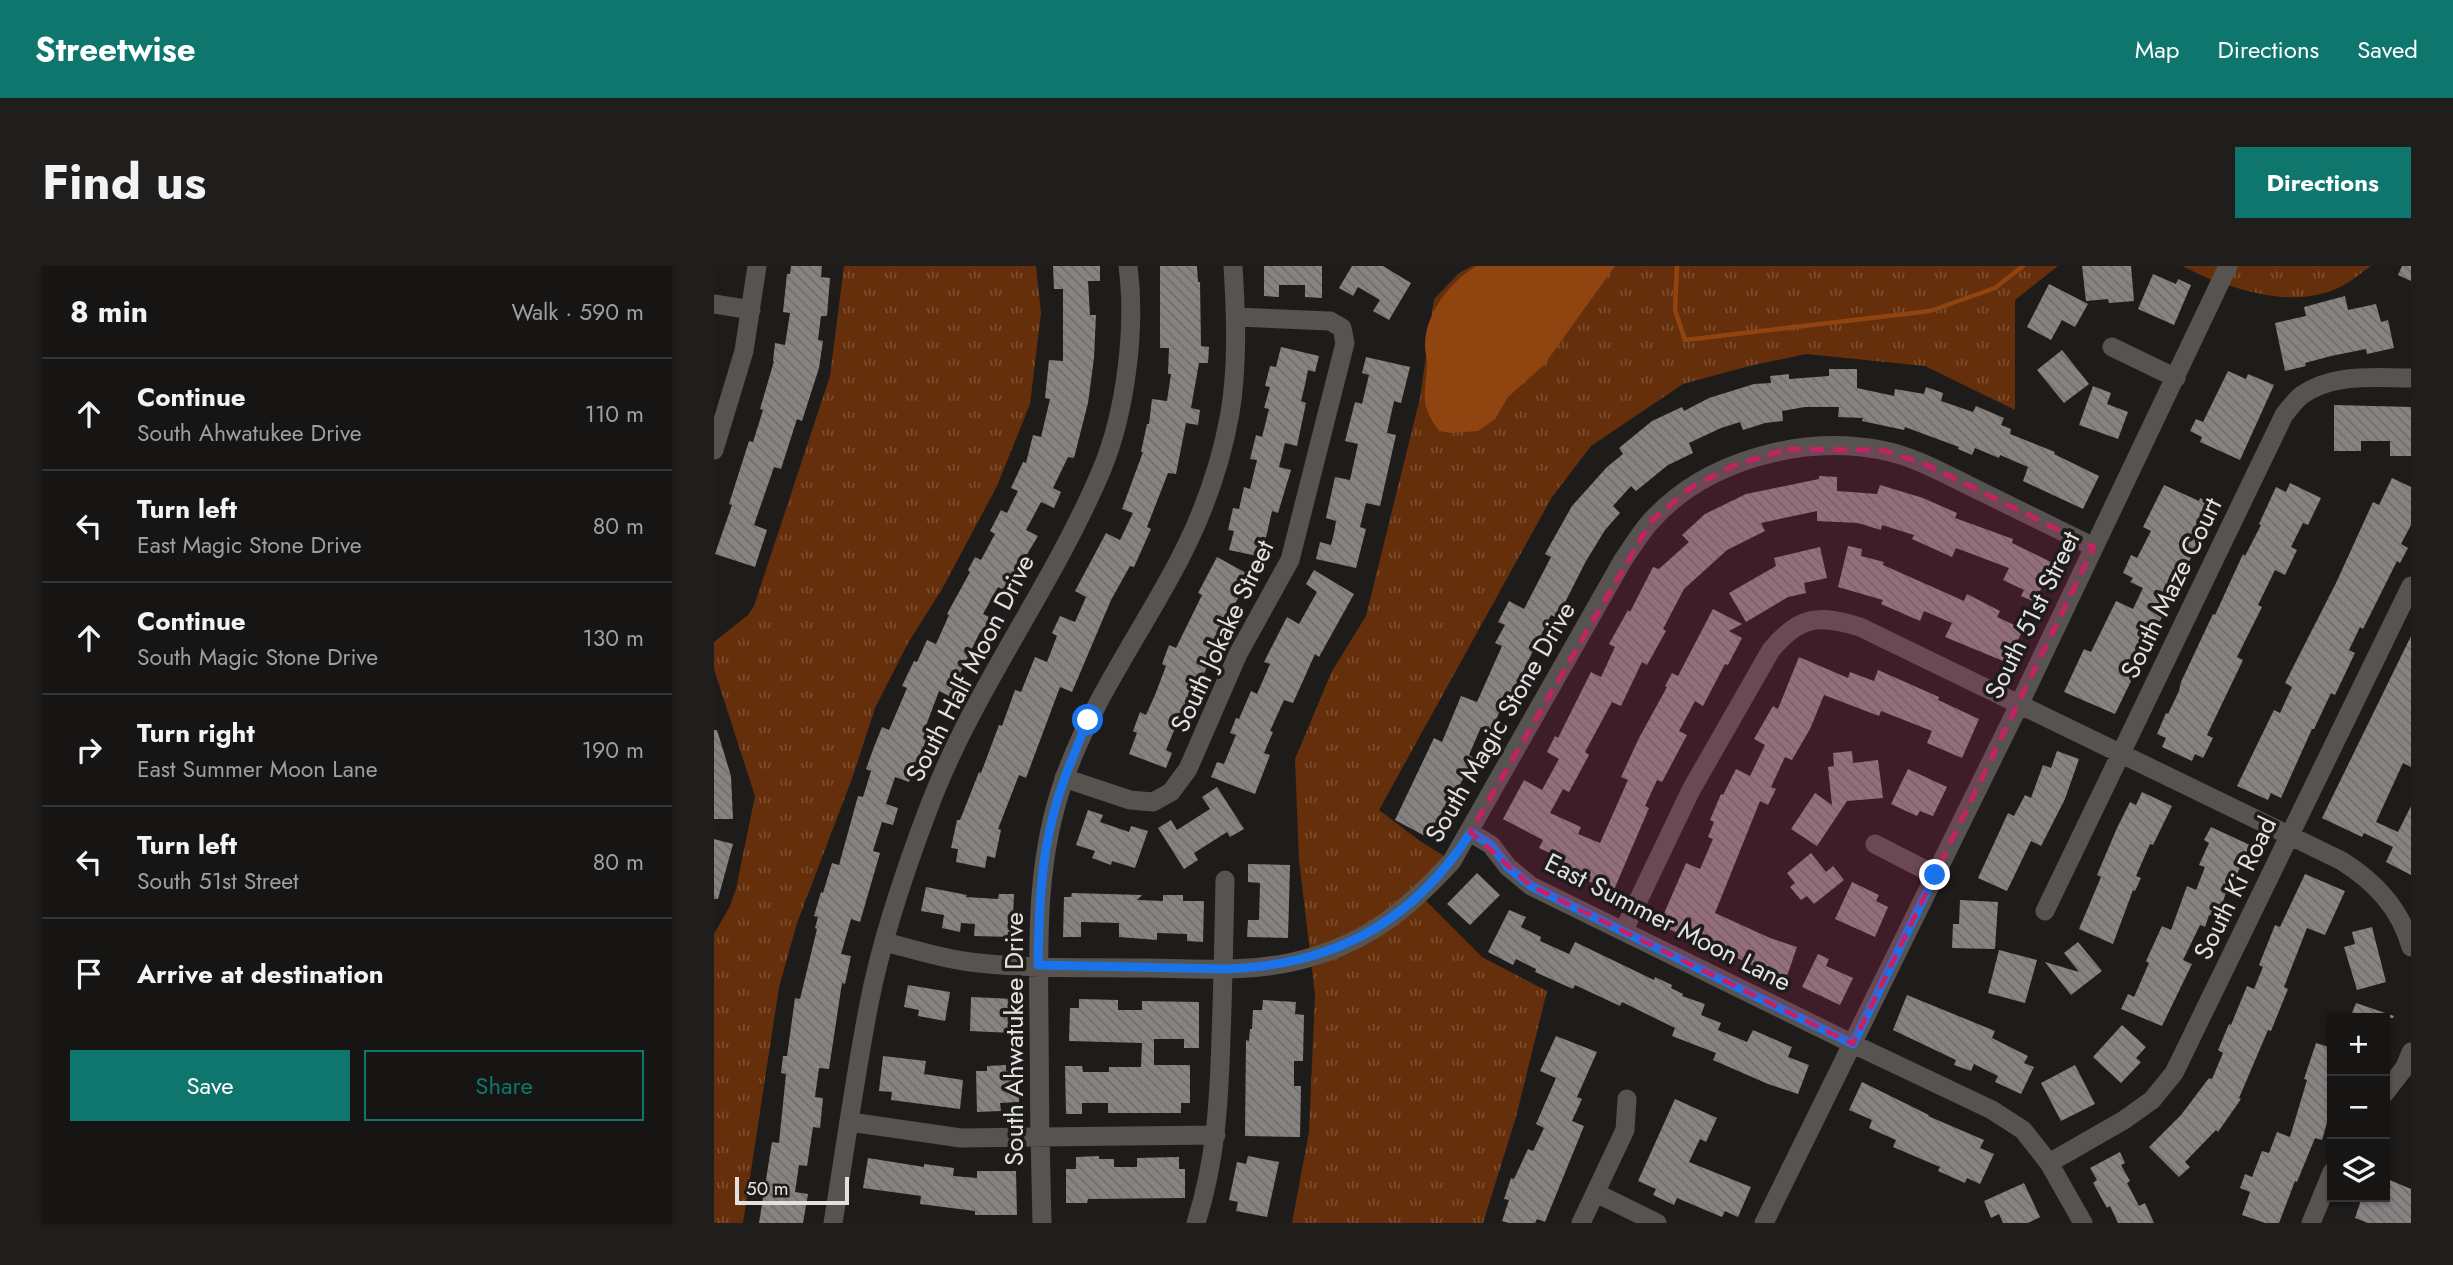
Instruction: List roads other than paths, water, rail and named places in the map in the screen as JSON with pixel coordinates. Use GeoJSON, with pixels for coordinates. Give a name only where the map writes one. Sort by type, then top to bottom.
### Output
{"type":"FeatureCollection","features":[{"type":"Feature","properties":{"kind":"street"},"geometry":{"type":"LineString","coordinates":[[714,450],[744,351],[758,266]]}},
{"type":"Feature","properties":{"kind":"street","name":"South Half Moon Drive"},"geometry":{"type":"LineString","coordinates":[[833,1223],[869,1002],[904,875],[956,744],[985,686],[1080,517],[1104,466],[1120,411],[1129,347],[1131,287],[1128,266]]}},
{"type":"Feature","properties":{"kind":"street","name":"South Ahwatukee Drive"},"geometry":{"type":"LineString","coordinates":[[1042,1223],[1038,965],[1043,869],[1052,818],[1064,778],[1088,720],[1171,575],[1195,527],[1213,479],[1230,414],[1236,317],[1233,266]]}},
{"type":"Feature","properties":{"kind":"street","name":"South 51st Street"},"geometry":{"type":"LineString","coordinates":[[1764,1223],[2019,705],[2228,266]]}},
{"type":"Feature","properties":{"kind":"street"},"geometry":{"type":"LineString","coordinates":[[714,304],[751,310]]}},
{"type":"Feature","properties":{"kind":"street","name":"South Jokake Street"},"geometry":{"type":"LineString","coordinates":[[1064,778],[1130,800],[1153,802],[1171,792],[1188,769],[1238,654],[1290,560],[1345,343],[1342,327],[1330,321],[1236,317]]}},
{"type":"Feature","properties":{"kind":"street"},"geometry":{"type":"LineString","coordinates":[[2112,347],[2176,378]]}},
{"type":"Feature","properties":{"kind":"street","name":"South Maze Court"},"geometry":{"type":"LineString","coordinates":[[2045,911],[2284,415],[2301,395],[2324,383],[2356,378],[2411,378]]}},
{"type":"Feature","properties":{"kind":"street","name":"South Magic Stone Drive"},"geometry":{"type":"LineString","coordinates":[[885,942],[954,960],[1002,965],[1252,968],[1309,958],[1340,947],[1393,918],[1420,895],[1452,861],[1471,832],[1623,560],[1651,520],[1690,488],[1734,465],[1787,449],[1838,446],[1882,450],[1923,463],[2094,547]]}},
{"type":"Feature","properties":{"kind":"street","name":"South Ki Road"},"geometry":{"type":"LineString","coordinates":[[2049,1163],[2152,1101],[2174,1073],[2411,586]]}},
{"type":"Feature","properties":{"kind":"street"},"geometry":{"type":"LineString","coordinates":[[1624,930],[1691,790],[1771,650],[1785,633],[1809,620],[1835,619],[1860,627],[2342,861],[2365,876],[2408,924],[2411,947]]}},
{"type":"Feature","properties":{"kind":"street","name":"East Summer Moon Lane"},"geometry":{"type":"LineString","coordinates":[[1471,832],[1491,845],[1508,867],[1531,886],[1992,1110],[2023,1130],[2049,1163],[2083,1223]]}},
{"type":"Feature","properties":{"kind":"street"},"geometry":{"type":"LineString","coordinates":[[1875,844],[1935,875]]}},
{"type":"Feature","properties":{"kind":"street"},"geometry":{"type":"LineString","coordinates":[[1196,1223],[1208,1186],[1216,1135],[1224,969],[1225,880]]}},
{"type":"Feature","properties":{"kind":"street"},"geometry":{"type":"LineString","coordinates":[[2390,1087],[2409,1063]]}},
{"type":"Feature","properties":{"kind":"street"},"geometry":{"type":"LineString","coordinates":[[1581,1223],[1625,1129],[1627,1100]]}},
{"type":"Feature","properties":{"kind":"street"},"geometry":{"type":"LineString","coordinates":[[850,1122],[961,1138],[1216,1135]]}},
{"type":"Feature","properties":{"kind":"street"},"geometry":{"type":"LineString","coordinates":[[2312,1223],[2327,1185]]}},
{"type":"Feature","properties":{"kind":"street"},"geometry":{"type":"LineString","coordinates":[[1596,1193],[1657,1223]]}},
{"type":"Feature","properties":{"kind":"waterway"},"geometry":{"type":"LineString","coordinates":[[1677,266],[1675,310],[1685,340],[1930,311],[1995,288],[2023,266]]}}]}
